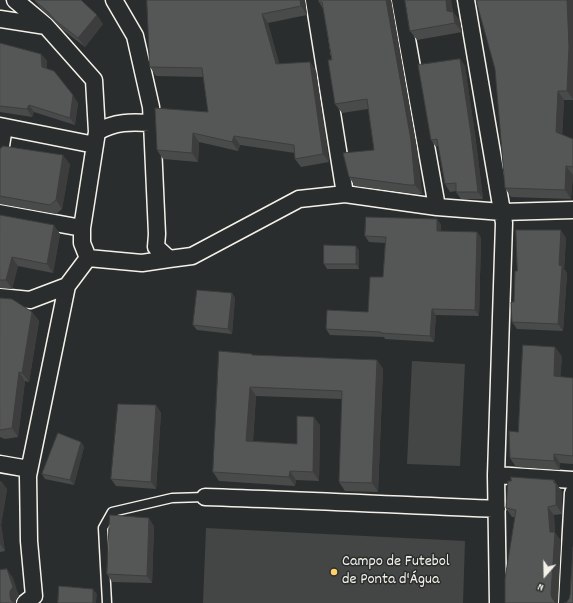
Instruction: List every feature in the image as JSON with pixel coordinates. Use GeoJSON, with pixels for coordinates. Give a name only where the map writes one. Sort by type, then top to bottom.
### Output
{"type":"FeatureCollection","features":[{"type":"Feature","properties":{"kind":"street"},"geometry":{"type":"LineString","coordinates":[[15,0],[46,26],[94,80],[96,139],[82,228],[82,243],[88,258]]}},
{"type":"Feature","properties":{"kind":"street"},"geometry":{"type":"LineString","coordinates":[[114,0],[135,36],[151,107],[157,234],[156,247],[169,259]]}},
{"type":"Feature","properties":{"kind":"street"},"geometry":{"type":"LineString","coordinates":[[314,0],[345,194]]}},
{"type":"Feature","properties":{"kind":"street"},"geometry":{"type":"LineString","coordinates":[[400,0],[437,207]]}},
{"type":"Feature","properties":{"kind":"street"},"geometry":{"type":"LineString","coordinates":[[466,0],[504,223],[496,475],[498,603]]}},
{"type":"Feature","properties":{"kind":"street"},"geometry":{"type":"LineString","coordinates":[[0,19],[46,26]]}},
{"type":"Feature","properties":{"kind":"street"},"geometry":{"type":"LineString","coordinates":[[96,139],[107,126],[134,122],[152,123]]}},
{"type":"Feature","properties":{"kind":"street"},"geometry":{"type":"LineString","coordinates":[[0,152],[2,127],[96,139]]}},
{"type":"Feature","properties":{"kind":"street"},"geometry":{"type":"LineString","coordinates":[[88,258],[142,263],[192,256],[299,199],[345,194],[437,207],[502,212],[573,210]]}},
{"type":"Feature","properties":{"kind":"street"},"geometry":{"type":"LineString","coordinates":[[0,213],[82,228]]}},
{"type":"Feature","properties":{"kind":"street"},"geometry":{"type":"LineString","coordinates":[[25,603],[34,596],[29,541],[29,469],[67,286],[88,258]]}},
{"type":"Feature","properties":{"kind":"street"},"geometry":{"type":"LineString","coordinates":[[0,297],[30,300],[67,286]]}},
{"type":"Feature","properties":{"kind":"street"},"geometry":{"type":"LineString","coordinates":[[0,464],[29,469]]}},
{"type":"Feature","properties":{"kind":"street"},"geometry":{"type":"LineString","coordinates":[[496,475],[573,480]]}},
{"type":"Feature","properties":{"kind":"street"},"geometry":{"type":"LineString","coordinates":[[567,603],[573,493]]}},
{"type":"Feature","properties":{"kind":"street"},"geometry":{"type":"LineString","coordinates":[[205,497],[319,500],[405,506],[497,509]]}},
{"type":"Feature","properties":{"kind":"lane"},"geometry":{"type":"LineString","coordinates":[[107,603],[103,528],[112,512],[172,498],[205,497]]}},
{"type":"Feature","properties":{"kind":"shaded area"},"geometry":{"type":"Polygon","coordinates":[[[412,361],[465,364],[460,466],[407,464],[412,361]]]}},
{"type":"Feature","properties":{"kind":"shaded area","name":"Campo de Futebol de Ponta d'Água"},"geometry":{"type":"Polygon","coordinates":[[[206,528],[465,541],[463,603],[203,603],[206,528]]]}},
{"type":"Feature","properties":{"kind":"building"},"geometry":{"type":"Polygon","coordinates":[[[35,0],[81,0],[97,15],[78,38],[56,21],[35,0]]]}},
{"type":"Feature","properties":{"kind":"building"},"geometry":{"type":"Polygon","coordinates":[[[147,0],[300,0],[301,6],[262,14],[276,64],[310,62],[323,154],[295,159],[294,145],[234,136],[232,142],[193,133],[192,153],[157,150],[155,108],[208,112],[202,68],[150,67],[147,0]]]}},
{"type":"Feature","properties":{"kind":"building"},"geometry":{"type":"Polygon","coordinates":[[[319,0],[386,0],[411,140],[415,185],[349,177],[343,153],[374,150],[367,99],[335,104],[328,60],[332,60],[322,2],[319,2],[319,0]]]}},
{"type":"Feature","properties":{"kind":"building"},"geometry":{"type":"Polygon","coordinates":[[[405,0],[446,0],[447,11],[453,12],[455,23],[410,31],[405,0]]]}},
{"type":"Feature","properties":{"kind":"building"},"geometry":{"type":"Polygon","coordinates":[[[477,0],[567,0],[569,46],[567,91],[558,91],[556,132],[573,139],[573,167],[566,166],[565,190],[505,188],[495,69],[477,0]]]}},
{"type":"Feature","properties":{"kind":"building"},"geometry":{"type":"Polygon","coordinates":[[[0,43],[41,54],[42,67],[54,71],[73,95],[70,118],[29,105],[27,109],[0,106],[0,43]]]}},
{"type":"Feature","properties":{"kind":"building"},"geometry":{"type":"Polygon","coordinates":[[[460,59],[478,192],[456,192],[456,183],[445,184],[437,139],[431,140],[418,65],[460,59]]]}},
{"type":"Feature","properties":{"kind":"building"},"geometry":{"type":"Polygon","coordinates":[[[3,146],[63,155],[56,200],[50,205],[0,196],[0,149],[3,146]]]}},
{"type":"Feature","properties":{"kind":"building"},"geometry":{"type":"Polygon","coordinates":[[[0,215],[54,225],[47,264],[12,257],[6,280],[0,280],[0,215]]]}},
{"type":"Feature","properties":{"kind":"building"},"geometry":{"type":"Polygon","coordinates":[[[366,217],[437,219],[437,231],[477,232],[475,310],[432,309],[430,336],[326,329],[327,310],[368,312],[370,277],[383,277],[386,237],[365,236],[366,217]]]}},
{"type":"Feature","properties":{"kind":"building"},"geometry":{"type":"Polygon","coordinates":[[[516,230],[561,230],[559,265],[562,266],[558,324],[512,322],[511,302],[514,302],[515,271],[517,271],[516,230]]]}},
{"type":"Feature","properties":{"kind":"building"},"geometry":{"type":"Polygon","coordinates":[[[324,245],[356,246],[356,264],[324,264],[324,245]]]}},
{"type":"Feature","properties":{"kind":"building"},"geometry":{"type":"Polygon","coordinates":[[[197,290],[232,293],[228,329],[193,325],[197,290]]]}},
{"type":"Feature","properties":{"kind":"building"},"geometry":{"type":"Polygon","coordinates":[[[0,298],[12,299],[32,312],[22,373],[19,372],[12,428],[0,430],[0,298]]]}},
{"type":"Feature","properties":{"kind":"building"},"geometry":{"type":"Polygon","coordinates":[[[523,345],[555,347],[554,376],[573,378],[573,456],[554,454],[554,461],[510,458],[509,431],[518,432],[523,345]]]}},
{"type":"Feature","properties":{"kind":"building"},"geometry":{"type":"Polygon","coordinates":[[[219,351],[252,355],[377,360],[372,483],[339,482],[342,391],[250,387],[246,441],[297,444],[297,416],[314,417],[313,472],[290,471],[289,477],[213,472],[219,351]]]}},
{"type":"Feature","properties":{"kind":"building"},"geometry":{"type":"Polygon","coordinates":[[[118,404],[156,405],[151,482],[111,479],[118,404]]]}},
{"type":"Feature","properties":{"kind":"building"},"geometry":{"type":"Polygon","coordinates":[[[58,433],[81,442],[70,480],[42,474],[58,433]]]}},
{"type":"Feature","properties":{"kind":"building"},"geometry":{"type":"Polygon","coordinates":[[[511,477],[554,480],[554,483],[556,483],[556,505],[548,507],[550,532],[555,532],[551,594],[555,602],[558,603],[505,603],[505,579],[516,510],[506,508],[508,481],[511,481],[511,477]]]}},
{"type":"Feature","properties":{"kind":"building"},"geometry":{"type":"Polygon","coordinates":[[[110,515],[149,518],[147,576],[107,574],[110,515]]]}},
{"type":"Feature","properties":{"kind":"building"},"geometry":{"type":"Polygon","coordinates":[[[573,547],[573,603],[566,603],[570,595],[573,547]]]}},
{"type":"Feature","properties":{"kind":"building"},"geometry":{"type":"Polygon","coordinates":[[[7,569],[13,587],[10,591],[10,596],[11,600],[15,603],[0,603],[0,570],[7,569]]]}},
{"type":"Feature","properties":{"kind":"building"},"geometry":{"type":"Polygon","coordinates":[[[59,586],[93,589],[93,603],[58,603],[59,586]]]}},
{"type":"Feature","properties":{"kind":"place","name":"Campo de Futebol de Ponta d'Água"},"geometry":{"type":"Point","coordinates":[334,572]}}]}
